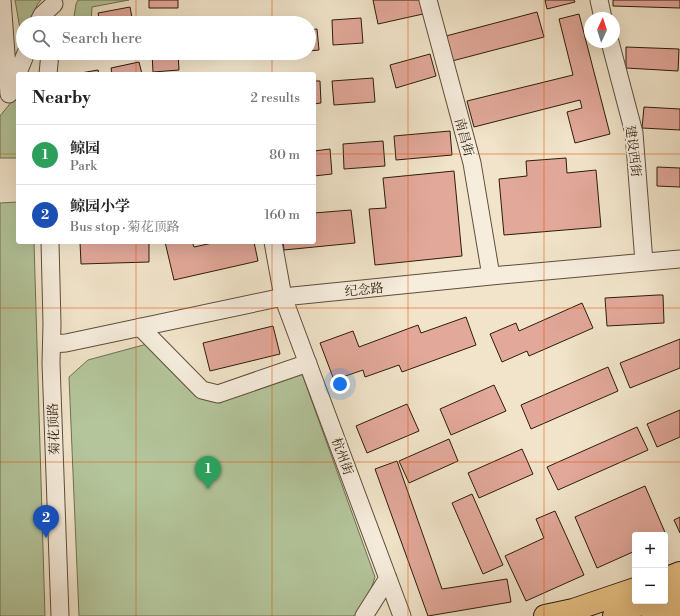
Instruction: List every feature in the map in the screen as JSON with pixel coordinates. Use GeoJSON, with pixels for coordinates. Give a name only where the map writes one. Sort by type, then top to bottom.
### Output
{"type":"FeatureCollection","features":[{"type":"Feature","properties":{"kind":"main road"},"geometry":{"type":"LineString","coordinates":[[668,577],[680,573]]}},
{"type":"Feature","properties":{"kind":"main road"},"geometry":{"type":"LineString","coordinates":[[668,592],[680,586]]}},
{"type":"Feature","properties":{"kind":"main road"},"geometry":{"type":"LineString","coordinates":[[545,616],[573,610],[632,590]]}},
{"type":"Feature","properties":{"kind":"main road"},"geometry":{"type":"LineString","coordinates":[[653,616],[680,593]]}},
{"type":"Feature","properties":{"kind":"main road"},"geometry":{"type":"LineString","coordinates":[[614,616],[640,604]]}},
{"type":"Feature","properties":{"kind":"street"},"geometry":{"type":"LineString","coordinates":[[2,0],[5,97]]}},
{"type":"Feature","properties":{"kind":"street","name":"南昌街"},"geometry":{"type":"LineString","coordinates":[[428,0],[472,163],[491,276]]}},
{"type":"Feature","properties":{"kind":"street"},"geometry":{"type":"LineString","coordinates":[[599,0],[602,12]]}},
{"type":"Feature","properties":{"kind":"street"},"geometry":{"type":"LineString","coordinates":[[42,16],[55,2]]}},
{"type":"Feature","properties":{"kind":"street"},"geometry":{"type":"LineString","coordinates":[[53,16],[55,2]]}},
{"type":"Feature","properties":{"kind":"street","name":"建设西街"},"geometry":{"type":"LineString","coordinates":[[612,48],[634,133],[644,262]]}},
{"type":"Feature","properties":{"kind":"street"},"geometry":{"type":"LineString","coordinates":[[17,72],[23,60]]}},
{"type":"Feature","properties":{"kind":"street"},"geometry":{"type":"LineString","coordinates":[[48,72],[49,60]]}},
{"type":"Feature","properties":{"kind":"street"},"geometry":{"type":"LineString","coordinates":[[5,97],[16,74]]}},
{"type":"Feature","properties":{"kind":"street","name":"菊花顶路"},"geometry":{"type":"LineString","coordinates":[[50,244],[52,344],[50,363],[60,616]]}},
{"type":"Feature","properties":{"kind":"street","name":"杭州街"},"geometry":{"type":"LineString","coordinates":[[273,244],[283,297],[402,616]]}},
{"type":"Feature","properties":{"kind":"street","name":"纪念路"},"geometry":{"type":"LineString","coordinates":[[52,344],[66,343],[283,297],[680,259]]}},
{"type":"Feature","properties":{"kind":"street"},"geometry":{"type":"LineString","coordinates":[[140,327],[202,390],[218,394],[308,363]]}},
{"type":"Feature","properties":{"kind":"street"},"geometry":{"type":"LineString","coordinates":[[364,616],[388,578]]}},
{"type":"Feature","properties":{"kind":"green space"},"geometry":{"type":"Polygon","coordinates":[[[15,0],[41,0],[37,5],[33,16],[18,16],[15,0]]]}},
{"type":"Feature","properties":{"kind":"green space"},"geometry":{"type":"Polygon","coordinates":[[[78,0],[129,0],[92,7],[91,16],[74,16],[78,0]]]}},
{"type":"Feature","properties":{"kind":"green space"},"geometry":{"type":"Polygon","coordinates":[[[13,100],[16,100],[16,158],[0,158],[0,116],[13,100]]]}},
{"type":"Feature","properties":{"kind":"green space"},"geometry":{"type":"Polygon","coordinates":[[[16,202],[16,244],[34,244],[45,616],[0,616],[0,203],[16,202]]]}},
{"type":"Feature","properties":{"kind":"green space"},"geometry":{"type":"Polygon","coordinates":[[[147,344],[202,395],[301,371],[375,577],[365,607],[353,616],[79,616],[69,377],[88,360],[147,344]]]}},
{"type":"Feature","properties":{"kind":"building"},"geometry":{"type":"Polygon","coordinates":[[[149,0],[178,0],[178,8],[149,8],[149,0]]]}},
{"type":"Feature","properties":{"kind":"building"},"geometry":{"type":"Polygon","coordinates":[[[373,0],[420,0],[423,14],[378,24],[373,0]]]}},
{"type":"Feature","properties":{"kind":"building"},"geometry":{"type":"Polygon","coordinates":[[[545,0],[574,0],[575,2],[547,9],[545,0]]]}},
{"type":"Feature","properties":{"kind":"building"},"geometry":{"type":"Polygon","coordinates":[[[613,0],[680,0],[680,8],[613,6],[613,0]]]}},
{"type":"Feature","properties":{"kind":"building"},"geometry":{"type":"Polygon","coordinates":[[[130,7],[132,16],[99,16],[98,13],[130,7]]]}},
{"type":"Feature","properties":{"kind":"building"},"geometry":{"type":"Polygon","coordinates":[[[537,12],[544,37],[452,61],[446,36],[537,12]]]}},
{"type":"Feature","properties":{"kind":"building"},"geometry":{"type":"Polygon","coordinates":[[[579,14],[584,33],[584,48],[588,48],[610,134],[575,143],[567,112],[582,108],[580,100],[474,127],[467,101],[573,75],[559,19],[579,14]]]}},
{"type":"Feature","properties":{"kind":"building"},"geometry":{"type":"Polygon","coordinates":[[[361,18],[363,43],[333,45],[332,20],[361,18]]]}},
{"type":"Feature","properties":{"kind":"building"},"geometry":{"type":"Polygon","coordinates":[[[316,29],[319,50],[316,50],[316,29]]]}},
{"type":"Feature","properties":{"kind":"building"},"geometry":{"type":"Polygon","coordinates":[[[626,47],[679,49],[678,71],[626,68],[626,47]]]}},
{"type":"Feature","properties":{"kind":"building"},"geometry":{"type":"Polygon","coordinates":[[[430,54],[436,76],[396,88],[390,65],[430,54]]]}},
{"type":"Feature","properties":{"kind":"building"},"geometry":{"type":"Polygon","coordinates":[[[152,60],[178,60],[179,70],[153,72],[152,60]]]}},
{"type":"Feature","properties":{"kind":"building"},"geometry":{"type":"Polygon","coordinates":[[[139,62],[142,72],[112,72],[111,68],[139,62]]]}},
{"type":"Feature","properties":{"kind":"building"},"geometry":{"type":"Polygon","coordinates":[[[98,70],[98,72],[86,72],[98,70]]]}},
{"type":"Feature","properties":{"kind":"building"},"geometry":{"type":"Polygon","coordinates":[[[373,78],[375,102],[334,105],[332,81],[373,78]]]}},
{"type":"Feature","properties":{"kind":"building"},"geometry":{"type":"Polygon","coordinates":[[[316,81],[320,81],[321,103],[316,104],[316,81]]]}},
{"type":"Feature","properties":{"kind":"building"},"geometry":{"type":"Polygon","coordinates":[[[644,107],[680,109],[680,130],[642,128],[644,107]]]}},
{"type":"Feature","properties":{"kind":"building"},"geometry":{"type":"Polygon","coordinates":[[[450,131],[452,155],[396,160],[394,136],[450,131]]]}},
{"type":"Feature","properties":{"kind":"building"},"geometry":{"type":"Polygon","coordinates":[[[383,141],[385,166],[344,169],[343,144],[383,141]]]}},
{"type":"Feature","properties":{"kind":"building"},"geometry":{"type":"Polygon","coordinates":[[[330,149],[332,174],[316,176],[316,151],[330,149]]]}},
{"type":"Feature","properties":{"kind":"building"},"geometry":{"type":"Polygon","coordinates":[[[566,158],[567,173],[596,170],[601,227],[504,235],[499,179],[527,176],[526,161],[566,158]]]}},
{"type":"Feature","properties":{"kind":"building"},"geometry":{"type":"Polygon","coordinates":[[[657,167],[680,168],[680,187],[657,186],[657,167]]]}},
{"type":"Feature","properties":{"kind":"building"},"geometry":{"type":"Polygon","coordinates":[[[454,171],[462,256],[375,265],[369,209],[386,208],[383,178],[454,171]]]}},
{"type":"Feature","properties":{"kind":"building"},"geometry":{"type":"Polygon","coordinates":[[[351,210],[355,243],[284,250],[283,244],[316,244],[316,213],[351,210]]]}},
{"type":"Feature","properties":{"kind":"building"},"geometry":{"type":"Polygon","coordinates":[[[80,244],[149,244],[149,262],[81,264],[80,244]]]}},
{"type":"Feature","properties":{"kind":"building"},"geometry":{"type":"Polygon","coordinates":[[[165,244],[193,244],[194,247],[208,244],[254,244],[258,261],[174,280],[165,244]]]}},
{"type":"Feature","properties":{"kind":"building"},"geometry":{"type":"Polygon","coordinates":[[[663,295],[664,323],[607,326],[605,298],[663,295]]]}},
{"type":"Feature","properties":{"kind":"building"},"geometry":{"type":"Polygon","coordinates":[[[582,303],[593,328],[529,356],[527,351],[502,362],[490,334],[516,323],[519,331],[582,303]]]}},
{"type":"Feature","properties":{"kind":"building"},"geometry":{"type":"Polygon","coordinates":[[[466,317],[476,345],[402,372],[399,365],[365,377],[363,370],[334,380],[320,343],[353,331],[359,347],[418,325],[421,333],[466,317]]]}},
{"type":"Feature","properties":{"kind":"building"},"geometry":{"type":"Polygon","coordinates":[[[273,326],[280,354],[210,371],[203,343],[273,326]]]}},
{"type":"Feature","properties":{"kind":"building"},"geometry":{"type":"Polygon","coordinates":[[[680,339],[680,368],[630,388],[620,363],[680,339]]]}},
{"type":"Feature","properties":{"kind":"building"},"geometry":{"type":"Polygon","coordinates":[[[608,367],[618,391],[531,429],[521,405],[608,367]]]}},
{"type":"Feature","properties":{"kind":"building"},"geometry":{"type":"Polygon","coordinates":[[[494,385],[506,411],[451,435],[440,409],[494,385]]]}},
{"type":"Feature","properties":{"kind":"building"},"geometry":{"type":"Polygon","coordinates":[[[407,404],[419,431],[367,453],[356,426],[407,404]]]}},
{"type":"Feature","properties":{"kind":"building"},"geometry":{"type":"Polygon","coordinates":[[[680,410],[680,437],[657,447],[647,424],[680,410]]]}},
{"type":"Feature","properties":{"kind":"building"},"geometry":{"type":"Polygon","coordinates":[[[637,427],[648,450],[558,490],[547,467],[637,427]]]}},
{"type":"Feature","properties":{"kind":"building"},"geometry":{"type":"Polygon","coordinates":[[[449,439],[458,461],[409,483],[399,461],[449,439]]]}},
{"type":"Feature","properties":{"kind":"building"},"geometry":{"type":"Polygon","coordinates":[[[522,449],[533,474],[479,498],[468,473],[522,449]]]}},
{"type":"Feature","properties":{"kind":"building"},"geometry":{"type":"Polygon","coordinates":[[[397,461],[442,589],[507,579],[511,602],[428,616],[375,469],[397,461]]]}},
{"type":"Feature","properties":{"kind":"building"},"geometry":{"type":"Polygon","coordinates":[[[645,486],[665,532],[632,532],[632,552],[597,568],[575,517],[645,486]]]}},
{"type":"Feature","properties":{"kind":"building"},"geometry":{"type":"Polygon","coordinates":[[[472,494],[503,565],[483,574],[452,503],[472,494]]]}},
{"type":"Feature","properties":{"kind":"building"},"geometry":{"type":"Polygon","coordinates":[[[555,511],[584,575],[526,601],[505,556],[544,538],[536,519],[555,511]]]}},
{"type":"Feature","properties":{"kind":"building"},"geometry":{"type":"Polygon","coordinates":[[[680,517],[680,533],[674,520],[680,517]]]}},
{"type":"Feature","properties":{"kind":"place","name":"鲸园"},"geometry":{"type":"Point","coordinates":[208,489]}},
{"type":"Feature","properties":{"kind":"place","name":"鲸园小学"},"geometry":{"type":"Point","coordinates":[46,538]}}]}
